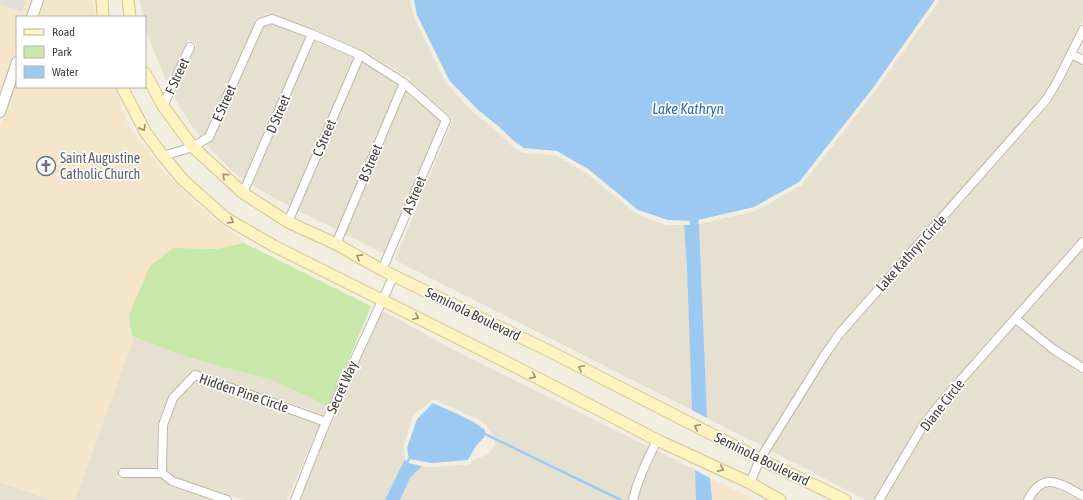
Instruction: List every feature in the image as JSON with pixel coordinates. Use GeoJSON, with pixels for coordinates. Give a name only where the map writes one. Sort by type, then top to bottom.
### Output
{"type":"FeatureCollection","features":[{"type":"Feature","properties":{"kind":"main road"},"geometry":{"type":"LineString","coordinates":[[102,0],[103,16]]}},
{"type":"Feature","properties":{"kind":"main road"},"geometry":{"type":"LineString","coordinates":[[128,0],[130,16]]}},
{"type":"Feature","properties":{"kind":"main road","name":"Seminola Boulevard"},"geometry":{"type":"LineString","coordinates":[[146,75],[163,106],[193,147],[243,193],[288,222],[336,244],[382,270],[551,352],[760,459],[845,500]]}},
{"type":"Feature","properties":{"kind":"main road","name":"Seminola Boulevard"},"geometry":{"type":"LineString","coordinates":[[123,88],[146,132],[163,156],[183,180],[227,219],[274,246],[658,440],[750,483],[780,500]]}},
{"type":"Feature","properties":{"kind":"street"},"geometry":{"type":"LineString","coordinates":[[32,16],[38,0]]}},
{"type":"Feature","properties":{"kind":"street","name":"E Street"},"geometry":{"type":"LineString","coordinates":[[163,156],[193,147],[209,136],[260,23],[272,19],[312,34]]}},
{"type":"Feature","properties":{"kind":"street","name":"Lake Kathryn Circle"},"geometry":{"type":"LineString","coordinates":[[750,483],[760,459],[840,333],[1046,100],[1058,82],[1083,30]]}},
{"type":"Feature","properties":{"kind":"street"},"geometry":{"type":"LineString","coordinates":[[312,34],[360,55],[404,82]]}},
{"type":"Feature","properties":{"kind":"street","name":"D Street"},"geometry":{"type":"LineString","coordinates":[[243,193],[312,34]]}},
{"type":"Feature","properties":{"kind":"street","name":"F Street"},"geometry":{"type":"LineString","coordinates":[[163,106],[190,47]]}},
{"type":"Feature","properties":{"kind":"street"},"geometry":{"type":"LineString","coordinates":[[1071,54],[1083,60]]}},
{"type":"Feature","properties":{"kind":"street","name":"C Street"},"geometry":{"type":"LineString","coordinates":[[288,222],[360,55]]}},
{"type":"Feature","properties":{"kind":"street"},"geometry":{"type":"LineString","coordinates":[[0,112],[16,65]]}},
{"type":"Feature","properties":{"kind":"street","name":"A Street"},"geometry":{"type":"LineString","coordinates":[[382,270],[446,120],[404,82]]}},
{"type":"Feature","properties":{"kind":"street","name":"B Street"},"geometry":{"type":"LineString","coordinates":[[336,244],[404,82]]}},
{"type":"Feature","properties":{"kind":"street","name":"Diane Circle"},"geometry":{"type":"LineString","coordinates":[[879,500],[924,424],[1083,242]]}},
{"type":"Feature","properties":{"kind":"street","name":"Secret Way"},"geometry":{"type":"LineString","coordinates":[[295,500],[326,422],[394,275]]}},
{"type":"Feature","properties":{"kind":"street"},"geometry":{"type":"LineString","coordinates":[[1016,319],[1053,349],[1083,368]]}},
{"type":"Feature","properties":{"kind":"street","name":"Hidden Pine Circle"},"geometry":{"type":"LineString","coordinates":[[162,473],[163,425],[173,398],[195,375],[326,422]]}},
{"type":"Feature","properties":{"kind":"street"},"geometry":{"type":"LineString","coordinates":[[633,500],[640,475],[658,440]]}},
{"type":"Feature","properties":{"kind":"street"},"geometry":{"type":"LineString","coordinates":[[123,473],[162,473],[172,481],[228,500]]}},
{"type":"Feature","properties":{"kind":"street"},"geometry":{"type":"LineString","coordinates":[[1028,500],[1040,484],[1046,482],[1058,483],[1083,496]]}},
{"type":"Feature","properties":{"kind":"shaded area"},"geometry":{"type":"Polygon","coordinates":[[[0,0],[33,0],[27,16],[16,16],[16,50],[0,97],[0,0]]]}},
{"type":"Feature","properties":{"kind":"shaded area"},"geometry":{"type":"Polygon","coordinates":[[[0,0],[26,0],[22,12],[0,4],[0,0]]]}},
{"type":"Feature","properties":{"kind":"shaded area"},"geometry":{"type":"Polygon","coordinates":[[[43,0],[93,0],[96,16],[37,16],[43,0]]]}},
{"type":"Feature","properties":{"kind":"shaded area"},"geometry":{"type":"Polygon","coordinates":[[[140,0],[410,0],[414,17],[445,82],[473,112],[496,130],[511,145],[523,153],[555,155],[586,173],[637,214],[666,225],[684,225],[692,410],[395,260],[453,119],[410,81],[410,79],[366,52],[310,27],[273,14],[260,18],[258,17],[254,20],[255,23],[206,133],[200,137],[173,96],[197,44],[188,40],[168,85],[149,39],[146,28],[146,16],[143,16],[140,0]]]}},
{"type":"Feature","properties":{"kind":"shaded area"},"geometry":{"type":"Polygon","coordinates":[[[940,0],[1083,0],[1083,20],[1054,80],[1043,97],[837,329],[820,353],[763,446],[707,418],[699,224],[755,211],[802,185],[876,90],[940,0]]]}},
{"type":"Feature","properties":{"kind":"shaded area"},"geometry":{"type":"Polygon","coordinates":[[[271,24],[306,37],[244,179],[231,170],[206,144],[213,138],[263,27],[271,24]]]}},
{"type":"Feature","properties":{"kind":"shaded area"},"geometry":{"type":"Polygon","coordinates":[[[314,41],[354,58],[290,206],[252,185],[314,41]]]}},
{"type":"Feature","properties":{"kind":"shaded area"},"geometry":{"type":"Polygon","coordinates":[[[1073,61],[1083,66],[1083,235],[940,396],[921,422],[874,500],[866,500],[771,451],[827,359],[844,336],[1050,104],[1073,61]]]}},
{"type":"Feature","properties":{"kind":"shaded area"},"geometry":{"type":"Polygon","coordinates":[[[362,62],[398,85],[337,230],[298,211],[362,62]]]}},
{"type":"Feature","properties":{"kind":"shaded area"},"geometry":{"type":"Polygon","coordinates":[[[16,79],[16,88],[115,88],[128,125],[164,172],[194,201],[244,243],[216,249],[173,248],[132,336],[134,337],[75,500],[51,500],[0,481],[0,126],[16,79]]]}},
{"type":"Feature","properties":{"kind":"shaded area"},"geometry":{"type":"Polygon","coordinates":[[[406,91],[440,121],[384,254],[345,234],[406,91]]]}},
{"type":"Feature","properties":{"kind":"shaded area"},"geometry":{"type":"Polygon","coordinates":[[[1083,249],[1083,362],[1056,345],[1023,318],[1083,249]]]}},
{"type":"Feature","properties":{"kind":"shaded area"},"geometry":{"type":"Polygon","coordinates":[[[382,311],[461,354],[649,447],[636,474],[628,500],[400,500],[410,478],[422,466],[468,465],[473,460],[489,454],[495,444],[493,435],[482,421],[433,399],[413,417],[403,447],[405,459],[385,500],[300,500],[331,424],[382,311]]]}},
{"type":"Feature","properties":{"kind":"shaded area"},"geometry":{"type":"Polygon","coordinates":[[[1016,325],[1051,354],[1083,374],[1083,490],[1060,478],[1047,477],[1037,481],[1028,489],[1023,500],[884,500],[928,427],[947,403],[1016,325]]]}},
{"type":"Feature","properties":{"kind":"shaded area"},"geometry":{"type":"Polygon","coordinates":[[[134,337],[175,353],[269,379],[327,407],[324,415],[196,370],[192,372],[168,397],[158,425],[157,468],[119,468],[118,478],[160,478],[170,486],[211,500],[75,500],[134,337]]]}},
{"type":"Feature","properties":{"kind":"shaded area"},"geometry":{"type":"Polygon","coordinates":[[[196,381],[320,425],[287,500],[244,500],[174,477],[166,470],[168,425],[177,401],[196,381]]]}},
{"type":"Feature","properties":{"kind":"shaded area"},"geometry":{"type":"Polygon","coordinates":[[[657,451],[695,470],[696,500],[638,500],[644,477],[657,451]]]}},
{"type":"Feature","properties":{"kind":"shaded area"},"geometry":{"type":"Polygon","coordinates":[[[710,478],[755,500],[712,500],[710,478]]]}},
{"type":"Feature","properties":{"kind":"shaded area"},"geometry":{"type":"Polygon","coordinates":[[[0,482],[51,500],[0,500],[0,482]]]}},
{"type":"Feature","properties":{"kind":"shaded area"},"geometry":{"type":"Polygon","coordinates":[[[1047,487],[1056,488],[1079,500],[1033,500],[1042,489],[1047,487]]]}},
{"type":"Feature","properties":{"kind":"green space"},"geometry":{"type":"Polygon","coordinates":[[[244,243],[371,306],[328,407],[269,379],[175,353],[132,336],[129,315],[150,266],[173,248],[216,249],[244,243]]]}},
{"type":"Feature","properties":{"kind":"water","name":"Lake Kathryn"},"geometry":{"type":"Polygon","coordinates":[[[414,0],[935,0],[873,88],[799,182],[754,207],[694,221],[668,220],[638,210],[588,169],[557,151],[524,148],[514,141],[476,108],[449,80],[417,15],[414,0]]]}},
{"type":"Feature","properties":{"kind":"water"},"geometry":{"type":"Polygon","coordinates":[[[699,224],[707,418],[692,410],[684,225],[699,224]]]}},
{"type":"Feature","properties":{"kind":"water"},"geometry":{"type":"Polygon","coordinates":[[[433,403],[466,418],[485,430],[484,437],[468,460],[432,463],[409,459],[407,448],[417,419],[433,403]]]}},
{"type":"Feature","properties":{"kind":"water"},"geometry":{"type":"Polygon","coordinates":[[[405,459],[408,463],[422,466],[410,478],[400,500],[385,500],[405,459]]]}},
{"type":"Feature","properties":{"kind":"water"},"geometry":{"type":"Polygon","coordinates":[[[695,470],[710,478],[712,500],[696,500],[695,470]]]}},
{"type":"Feature","properties":{"kind":"waterway"},"geometry":{"type":"LineString","coordinates":[[694,221],[694,236]]}},
{"type":"Feature","properties":{"kind":"waterway"},"geometry":{"type":"LineString","coordinates":[[485,434],[621,500]]}},
{"type":"Feature","properties":{"kind":"waterway"},"geometry":{"type":"LineString","coordinates":[[406,465],[409,459]]}},
{"type":"Feature","properties":{"kind":"place","name":"Saint Augustine Catholic Church"},"geometry":{"type":"Point","coordinates":[46,166]}}]}
